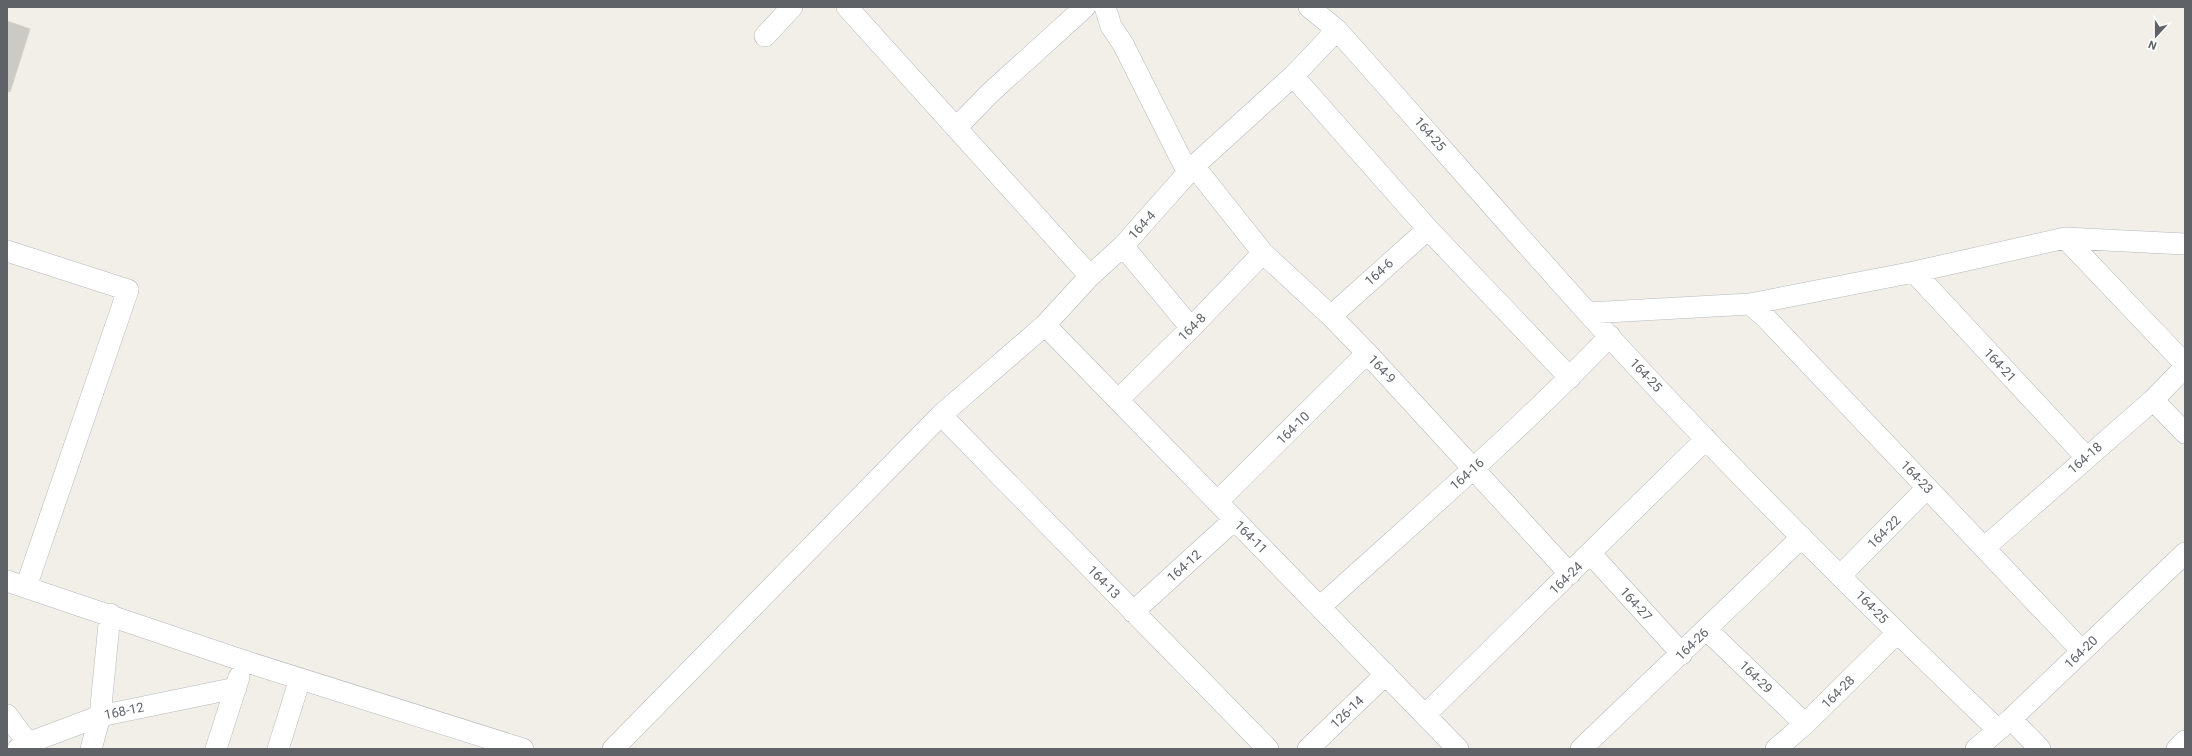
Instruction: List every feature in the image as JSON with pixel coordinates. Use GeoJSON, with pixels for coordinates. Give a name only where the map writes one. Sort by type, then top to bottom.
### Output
{"type":"FeatureCollection","features":[{"type":"Feature","properties":{"kind":"street"},"geometry":{"type":"LineString","coordinates":[[765,36],[792,7]]}},
{"type":"Feature","properties":{"kind":"street"},"geometry":{"type":"LineString","coordinates":[[847,7],[1090,276]]}},
{"type":"Feature","properties":{"kind":"street"},"geometry":{"type":"LineString","coordinates":[[956,128],[990,93],[1084,7]]}},
{"type":"Feature","properties":{"kind":"street","name":"164-9"},"geometry":{"type":"LineString","coordinates":[[1105,7],[1111,26],[1124,44],[1191,170],[1263,253],[1331,316],[1367,353],[1570,574]]}},
{"type":"Feature","properties":{"kind":"street","name":"164-25"},"geometry":{"type":"LineString","coordinates":[[1309,7],[1337,30],[1588,313],[1706,439],[1802,538],[1897,633],[2005,724],[2040,749]]}},
{"type":"Feature","properties":{"kind":"street","name":"164-4"},"geometry":{"type":"LineString","coordinates":[[613,749],[941,415],[1045,325],[1090,276],[1123,246],[1191,170],[1293,76],[1337,30]]}},
{"type":"Feature","properties":{"kind":"street"},"geometry":{"type":"LineString","coordinates":[[1293,76],[1428,229],[1570,378]]}},
{"type":"Feature","properties":{"kind":"street","name":"164-6"},"geometry":{"type":"LineString","coordinates":[[1331,316],[1428,229]]}},
{"type":"Feature","properties":{"kind":"street"},"geometry":{"type":"LineString","coordinates":[[1588,313],[1750,304],[1914,272],[2065,238],[2185,244]]}},
{"type":"Feature","properties":{"kind":"street"},"geometry":{"type":"LineString","coordinates":[[2065,238],[2185,364]]}},
{"type":"Feature","properties":{"kind":"street"},"geometry":{"type":"LineString","coordinates":[[1123,246],[1191,328]]}},
{"type":"Feature","properties":{"kind":"street"},"geometry":{"type":"LineString","coordinates":[[7,251],[128,290],[16,584],[110,614],[244,661],[300,678],[470,742],[523,749]]}},
{"type":"Feature","properties":{"kind":"street","name":"164-8"},"geometry":{"type":"LineString","coordinates":[[1118,400],[1191,328],[1263,253]]}},
{"type":"Feature","properties":{"kind":"street","name":"164-21"},"geometry":{"type":"LineString","coordinates":[[1914,272],[2086,457]]}},
{"type":"Feature","properties":{"kind":"street","name":"164-23"},"geometry":{"type":"LineString","coordinates":[[1750,304],[2082,651]]}},
{"type":"Feature","properties":{"kind":"street","name":"164-11"},"geometry":{"type":"LineString","coordinates":[[1045,325],[1458,749]]}},
{"type":"Feature","properties":{"kind":"street","name":"164-16"},"geometry":{"type":"LineString","coordinates":[[1320,607],[1474,468],[1570,378],[1610,336]]}},
{"type":"Feature","properties":{"kind":"street","name":"164-10"},"geometry":{"type":"LineString","coordinates":[[1217,502],[1367,353]]}},
{"type":"Feature","properties":{"kind":"street","name":"164-18"},"geometry":{"type":"LineString","coordinates":[[1984,548],[2086,457],[2153,400],[2185,367]]}},
{"type":"Feature","properties":{"kind":"street"},"geometry":{"type":"LineString","coordinates":[[2153,400],[2185,433]]}},
{"type":"Feature","properties":{"kind":"street","name":"164-13"},"geometry":{"type":"LineString","coordinates":[[941,415],[1268,749]]}},
{"type":"Feature","properties":{"kind":"street","name":"164-24"},"geometry":{"type":"LineString","coordinates":[[1425,715],[1591,554],[1706,439]]}},
{"type":"Feature","properties":{"kind":"street","name":"164-22"},"geometry":{"type":"LineString","coordinates":[[1841,576],[1927,488]]}},
{"type":"Feature","properties":{"kind":"street","name":"164-12"},"geometry":{"type":"LineString","coordinates":[[1133,612],[1234,520]]}},
{"type":"Feature","properties":{"kind":"street","name":"164-26"},"geometry":{"type":"LineString","coordinates":[[1581,749],[1802,538]]}},
{"type":"Feature","properties":{"kind":"street","name":"164-20"},"geometry":{"type":"LineString","coordinates":[[1976,749],[2005,724],[2185,553]]}},
{"type":"Feature","properties":{"kind":"street","name":"164-27"},"geometry":{"type":"LineString","coordinates":[[1591,554],[1682,654]]}},
{"type":"Feature","properties":{"kind":"street"},"geometry":{"type":"LineString","coordinates":[[91,749],[100,716],[110,614]]}},
{"type":"Feature","properties":{"kind":"street","name":"164-29"},"geometry":{"type":"LineString","coordinates":[[1707,630],[1805,724]]}},
{"type":"Feature","properties":{"kind":"street","name":"164-28"},"geometry":{"type":"LineString","coordinates":[[1776,749],[1805,724],[1897,633]]}},
{"type":"Feature","properties":{"kind":"street"},"geometry":{"type":"LineString","coordinates":[[216,749],[244,661]]}},
{"type":"Feature","properties":{"kind":"street","name":"126-14"},"geometry":{"type":"LineString","coordinates":[[1308,749],[1386,674]]}},
{"type":"Feature","properties":{"kind":"street"},"geometry":{"type":"LineString","coordinates":[[278,749],[300,678]]}},
{"type":"Feature","properties":{"kind":"street","name":"168-12"},"geometry":{"type":"LineString","coordinates":[[23,746],[100,716],[236,688]]}},
{"type":"Feature","properties":{"kind":"street"},"geometry":{"type":"LineString","coordinates":[[7,715],[23,746]]}},
{"type":"Feature","properties":{"kind":"street"},"geometry":{"type":"LineString","coordinates":[[2177,749],[2185,741]]}},
{"type":"Feature","properties":{"kind":"building"},"geometry":{"type":"Polygon","coordinates":[[[7,21],[30,29],[10,92],[7,91],[7,21]]]}}]}
